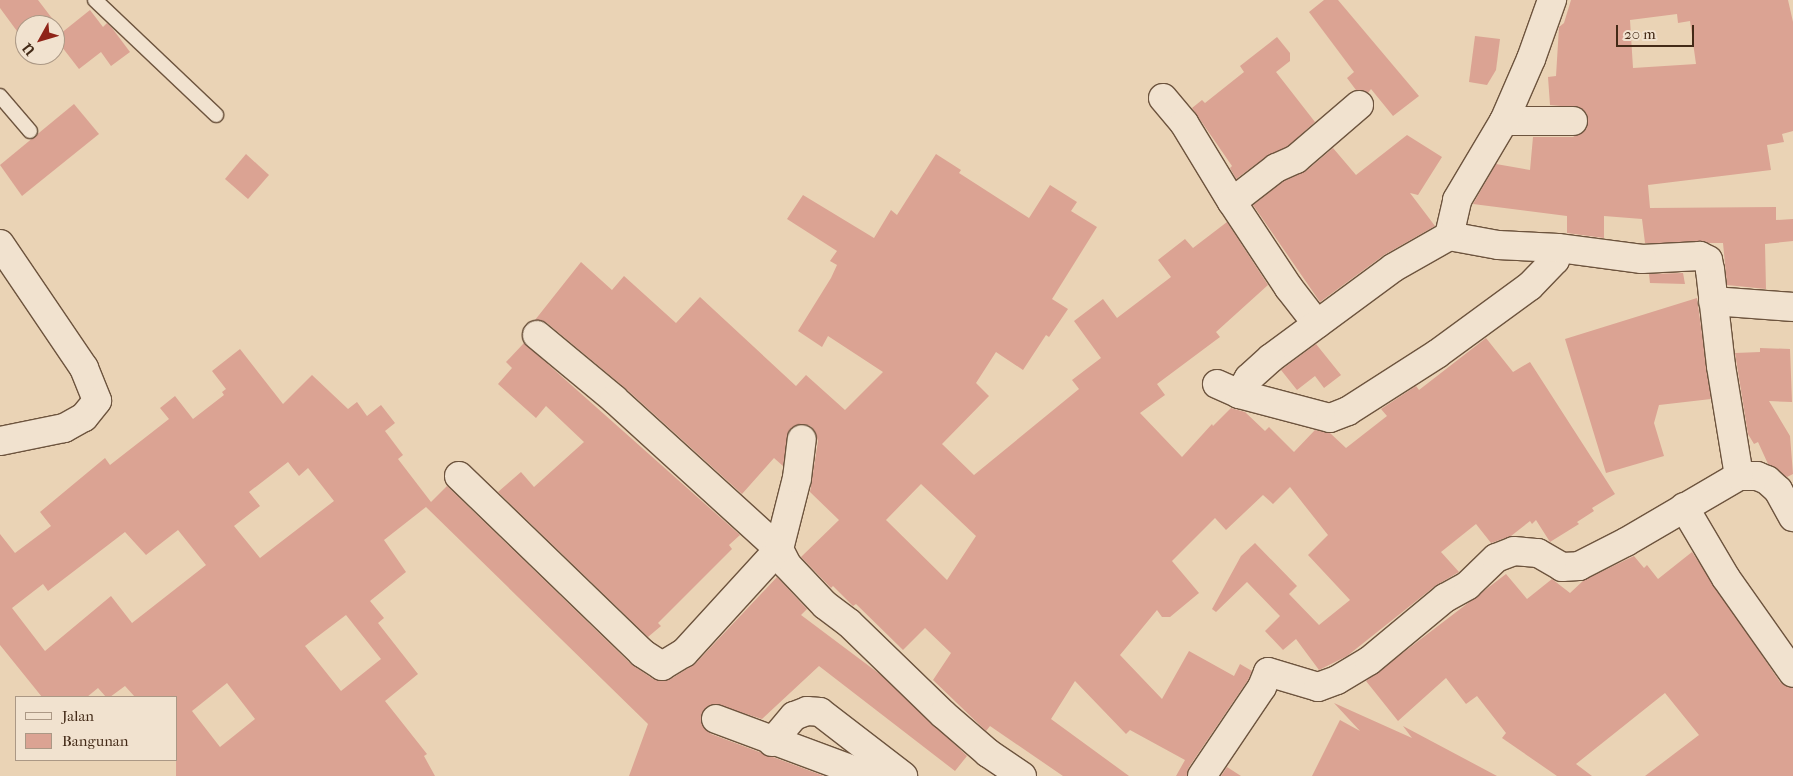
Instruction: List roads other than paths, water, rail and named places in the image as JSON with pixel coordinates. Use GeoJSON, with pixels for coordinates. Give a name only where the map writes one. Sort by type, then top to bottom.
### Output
{"type":"FeatureCollection","features":[{"type":"Feature","properties":{"kind":"street"},"geometry":{"type":"LineString","coordinates":[[1449,236],[1457,200],[1504,121],[1531,60],[1552,0]]}},
{"type":"Feature","properties":{"kind":"street"},"geometry":{"type":"LineString","coordinates":[[1163,98],[1184,123],[1232,202],[1289,288],[1317,324]]}},
{"type":"Feature","properties":{"kind":"street"},"geometry":{"type":"LineString","coordinates":[[1232,202],[1276,168],[1296,159],[1359,105]]}},
{"type":"Feature","properties":{"kind":"street"},"geometry":{"type":"LineString","coordinates":[[1504,121],[1573,121]]}},
{"type":"Feature","properties":{"kind":"street"},"geometry":{"type":"LineString","coordinates":[[1558,248],[1555,260],[1530,286],[1436,354],[1348,411],[1330,418],[1228,389],[1248,378],[1393,268],[1449,236],[1498,245],[1558,248],[1642,259],[1700,256],[1708,260],[1739,476]]}},
{"type":"Feature","properties":{"kind":"street"},"geometry":{"type":"LineString","coordinates":[[0,244],[84,368],[96,401],[84,417],[64,428],[4,433]]}},
{"type":"Feature","properties":{"kind":"street"},"geometry":{"type":"LineString","coordinates":[[1713,301],[1793,307]]}},
{"type":"Feature","properties":{"kind":"street"},"geometry":{"type":"LineString","coordinates":[[537,335],[614,399],[779,549],[786,565],[825,606],[849,623],[988,753],[1022,776]]}},
{"type":"Feature","properties":{"kind":"street"},"geometry":{"type":"LineString","coordinates":[[459,476],[642,653],[662,666],[684,653],[779,549],[797,478],[802,439]]}},
{"type":"Feature","properties":{"kind":"street"},"geometry":{"type":"LineString","coordinates":[[1202,776],[1262,687],[1268,672],[1318,687],[1331,682],[1369,661],[1445,598],[1468,585],[1496,558],[1514,551],[1538,553],[1562,566],[1579,566],[1626,542],[1739,476],[1757,476],[1767,480],[1778,490],[1793,517]]}},
{"type":"Feature","properties":{"kind":"street"},"geometry":{"type":"LineString","coordinates":[[1684,507],[1726,578],[1793,673]]}},
{"type":"Feature","properties":{"kind":"street"},"geometry":{"type":"LineString","coordinates":[[772,742],[794,716],[807,710],[820,712],[903,776]]}},
{"type":"Feature","properties":{"kind":"street"},"geometry":{"type":"LineString","coordinates":[[716,719],[772,742],[869,776]]}},
{"type":"Feature","properties":{"kind":"lane"},"geometry":{"type":"LineString","coordinates":[[95,0],[216,115]]}},
{"type":"Feature","properties":{"kind":"lane"},"geometry":{"type":"LineString","coordinates":[[0,96],[30,131]]}}]}
